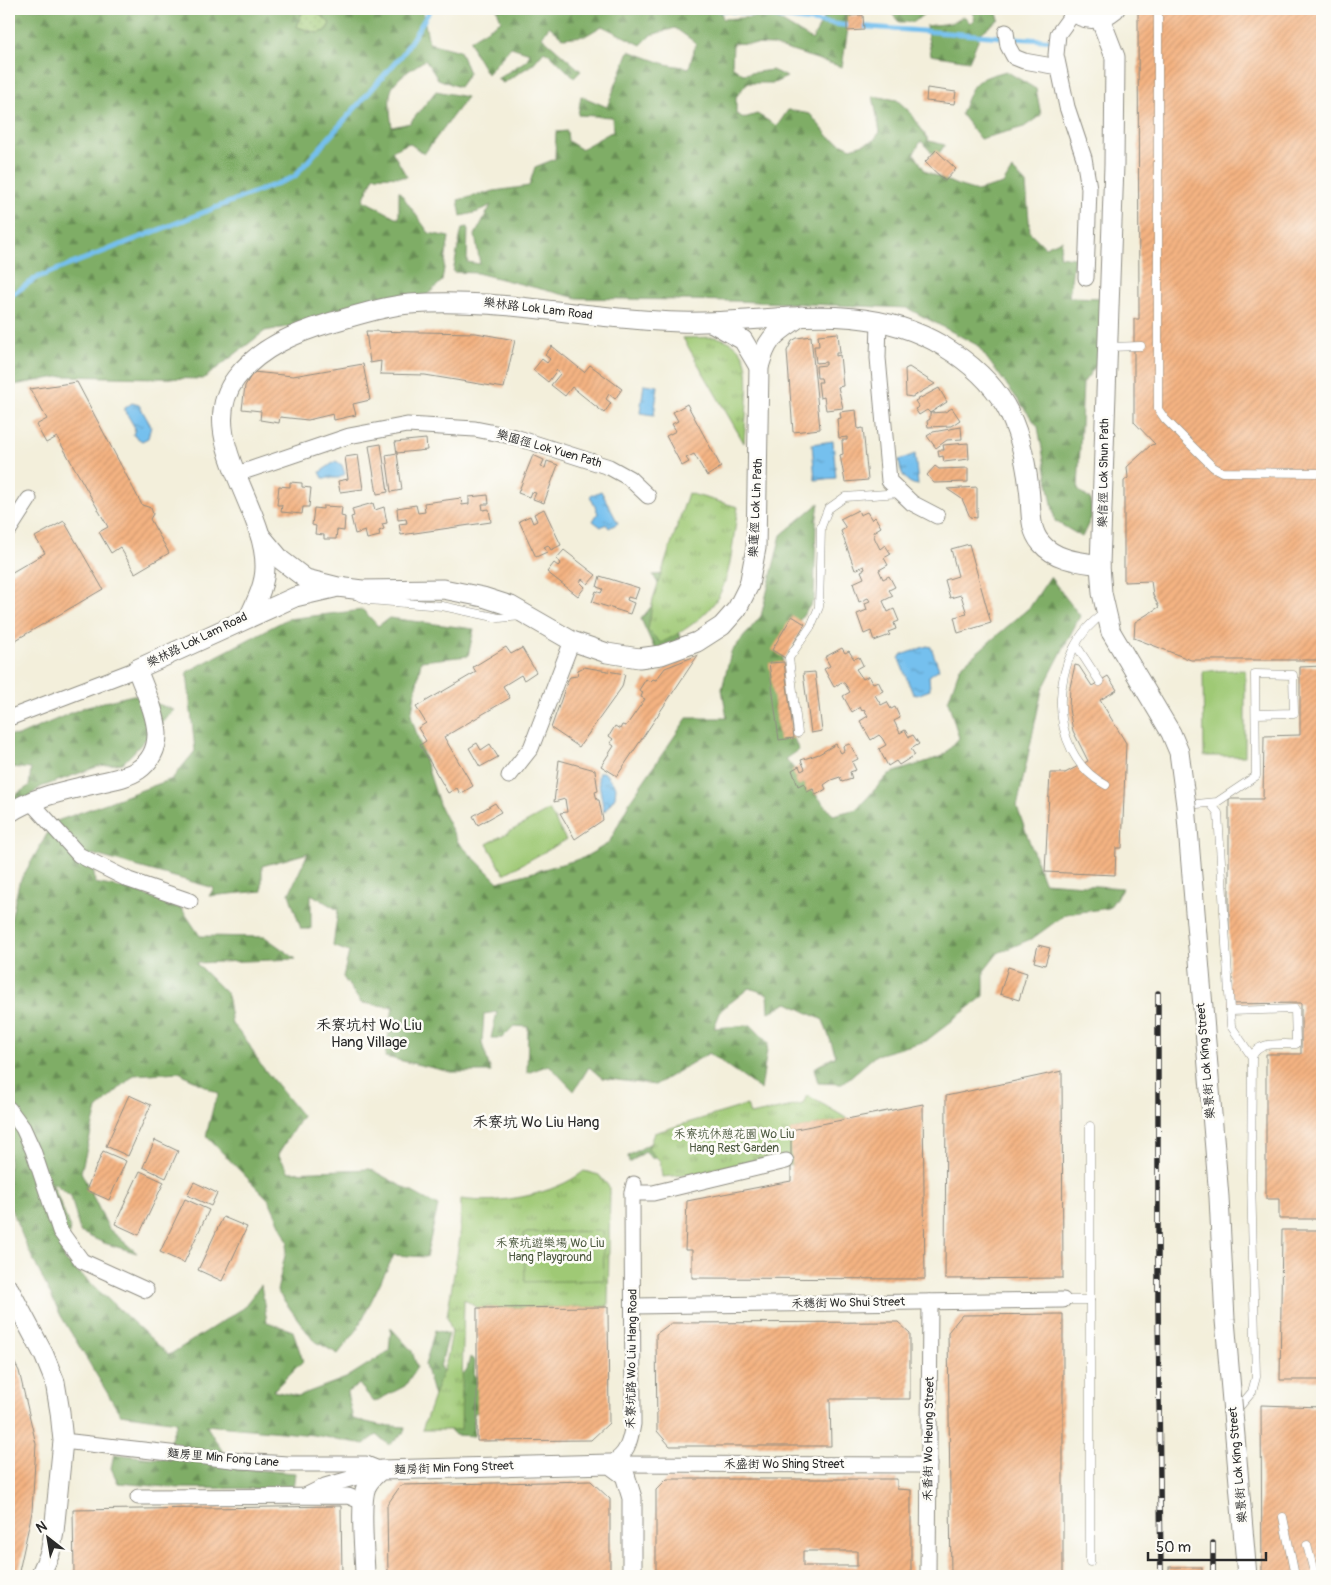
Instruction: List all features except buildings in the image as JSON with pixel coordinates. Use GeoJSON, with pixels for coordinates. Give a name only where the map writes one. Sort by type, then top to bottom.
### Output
{"type":"FeatureCollection","features":[{"type":"Feature","properties":{"kind":"street","name":"樂信徑 Lok Shun Path"},"geometry":{"type":"LineString","coordinates":[[1086,278],[1089,188],[1084,158],[1067,107],[1056,55],[1058,34],[1073,10],[1082,17],[1107,13],[1115,57],[1108,347],[1100,565]]}},
{"type":"Feature","properties":{"kind":"street"},"geometry":{"type":"LineString","coordinates":[[1006,32],[1008,46],[1014,57],[1024,61],[1058,67]]}},
{"type":"Feature","properties":{"kind":"street","name":"樂林路 Lok Lam Road"},"geometry":{"type":"LineString","coordinates":[[9,718],[136,669],[250,616],[260,593],[265,566],[259,534],[222,431],[225,400],[236,378],[259,355],[282,341],[317,327],[407,304],[472,302],[520,305],[625,320],[713,323],[802,316],[879,320]]}},
{"type":"Feature","properties":{"kind":"street","name":"樂蓮徑 Lok Lin Path"},"geometry":{"type":"LineString","coordinates":[[259,534],[281,560],[306,579],[338,587],[362,590],[443,589],[511,606],[572,641],[607,653],[639,658],[661,655],[697,642],[722,626],[737,609],[749,585],[756,548],[759,367],[764,349],[771,337],[802,316]]}},
{"type":"Feature","properties":{"kind":"street"},"geometry":{"type":"LineString","coordinates":[[937,516],[912,504],[889,481],[878,358],[879,320],[908,328],[946,348],[973,369],[993,388],[1010,410],[1021,442],[1029,487],[1032,528],[1042,544],[1054,554],[1067,559],[1100,565]]}},
{"type":"Feature","properties":{"kind":"street"},"geometry":{"type":"LineString","coordinates":[[713,323],[743,340],[759,367]]}},
{"type":"Feature","properties":{"kind":"street","name":"樂園徑 Lok Yuen Path"},"geometry":{"type":"LineString","coordinates":[[237,474],[349,436],[407,425],[475,429],[515,437],[609,467],[629,478],[648,496]]}},
{"type":"Feature","properties":{"kind":"street"},"geometry":{"type":"LineString","coordinates":[[9,530],[29,499]]}},
{"type":"Feature","properties":{"kind":"street","name":"樂景街 Lok King Street"},"geometry":{"type":"LineString","coordinates":[[1100,565],[1105,613],[1111,632],[1172,732],[1179,752],[1186,805],[1219,1197],[1233,1413],[1248,1576]]}},
{"type":"Feature","properties":{"kind":"street","name":"樂蓮徑 Lok Lin Path"},"geometry":{"type":"LineString","coordinates":[[250,616],[295,597],[338,587]]}},
{"type":"Feature","properties":{"kind":"street"},"geometry":{"type":"LineString","coordinates":[[509,776],[531,748],[572,641]]}},
{"type":"Feature","properties":{"kind":"street"},"geometry":{"type":"LineString","coordinates":[[9,813],[30,801],[125,776],[146,764],[154,751],[157,735],[153,717],[136,669]]}},
{"type":"Feature","properties":{"kind":"street"},"geometry":{"type":"LineString","coordinates":[[30,801],[79,855],[129,880],[190,901]]}},
{"type":"Feature","properties":{"kind":"street"},"geometry":{"type":"LineString","coordinates":[[9,1109],[23,1128],[33,1150],[60,1231],[82,1261],[146,1290]]}},
{"type":"Feature","properties":{"kind":"street","name":"禾寮坑路 Wo Liu Hang Road"},"geometry":{"type":"LineString","coordinates":[[610,1464],[620,1458],[627,1449],[631,1435],[634,1306],[633,1188],[653,1193],[786,1161]]}},
{"type":"Feature","properties":{"kind":"street"},"geometry":{"type":"LineString","coordinates":[[9,1289],[15,1317],[44,1355],[54,1382],[63,1441],[54,1532],[50,1552],[40,1576]]}},
{"type":"Feature","properties":{"kind":"street","name":"禾穗街 Wo Shui Street"},"geometry":{"type":"LineString","coordinates":[[634,1306],[1063,1300]]}},
{"type":"Feature","properties":{"kind":"street","name":"禾香街 Wo Heung Street"},"geometry":{"type":"LineString","coordinates":[[928,1576],[930,1302]]}},
{"type":"Feature","properties":{"kind":"street","name":"麵房里 Min Fong Lane"},"geometry":{"type":"LineString","coordinates":[[63,1441],[242,1461],[366,1464],[381,1470]]}},
{"type":"Feature","properties":{"kind":"street"},"geometry":{"type":"LineString","coordinates":[[610,1464],[625,1475],[632,1498],[632,1576]]}},
{"type":"Feature","properties":{"kind":"street","name":"禾盛街 Wo Shing Street"},"geometry":{"type":"LineString","coordinates":[[640,1464],[929,1465]]}},
{"type":"Feature","properties":{"kind":"street","name":"麵房街 Min Fong Street"},"geometry":{"type":"LineString","coordinates":[[365,1576],[363,1502],[365,1489],[371,1478],[381,1470],[640,1464]]}},
{"type":"Feature","properties":{"kind":"street"},"geometry":{"type":"LineString","coordinates":[[304,1497],[325,1486],[381,1470]]}},
{"type":"Feature","properties":{"kind":"street"},"geometry":{"type":"LineString","coordinates":[[138,1498],[348,1496],[363,1502]]}},
{"type":"Feature","properties":{"kind":"street"},"geometry":{"type":"LineString","coordinates":[[50,1552],[54,1576]]}},
{"type":"Feature","properties":{"kind":"lane"},"geometry":{"type":"LineString","coordinates":[[1158,9],[1158,409],[1165,420],[1213,467],[1222,472],[1322,473]]}},
{"type":"Feature","properties":{"kind":"lane"},"geometry":{"type":"LineString","coordinates":[[1108,347],[1141,346]]}},
{"type":"Feature","properties":{"kind":"lane"},"geometry":{"type":"LineString","coordinates":[[798,733],[790,658],[811,626],[819,608],[821,527],[828,509],[845,497],[900,493]]}},
{"type":"Feature","properties":{"kind":"lane"},"geometry":{"type":"LineString","coordinates":[[1105,613],[1090,623],[1076,644],[1066,668],[1061,693],[1065,731],[1080,764],[1088,774],[1106,785]]}},
{"type":"Feature","properties":{"kind":"lane"},"geometry":{"type":"LineString","coordinates":[[1076,644],[1100,682]]}},
{"type":"Feature","properties":{"kind":"lane"},"geometry":{"type":"LineString","coordinates":[[1186,805],[1212,804],[1223,799],[1256,776],[1255,674],[1293,675],[1294,713],[1256,714]]}},
{"type":"Feature","properties":{"kind":"lane"},"geometry":{"type":"LineString","coordinates":[[1223,799],[1218,813],[1230,1011],[1232,1026],[1252,1056]]}},
{"type":"Feature","properties":{"kind":"lane"},"geometry":{"type":"LineString","coordinates":[[1212,804],[1218,813]]}},
{"type":"Feature","properties":{"kind":"lane"},"geometry":{"type":"LineString","coordinates":[[1230,1011],[1295,1009],[1296,1044],[1261,1046],[1255,1049],[1252,1056],[1251,1180],[1256,1377],[1252,1392],[1233,1413]]}},
{"type":"Feature","properties":{"kind":"lane"},"geometry":{"type":"LineString","coordinates":[[1090,1126],[1090,1562]]}},
{"type":"Feature","properties":{"kind":"lane"},"geometry":{"type":"LineString","coordinates":[[1063,1300],[1090,1300]]}},
{"type":"Feature","properties":{"kind":"lane"},"geometry":{"type":"LineString","coordinates":[[1284,1517],[1295,1576]]}},
{"type":"Feature","properties":{"kind":"lane"},"geometry":{"type":"LineString","coordinates":[[1307,1545],[1315,1576]]}},
{"type":"Feature","properties":{"kind":"green space"},"geometry":{"type":"Polygon","coordinates":[[[9,9],[303,9],[297,27],[317,33],[326,31],[330,23],[319,14],[318,9],[422,9],[429,43],[460,51],[469,73],[459,87],[438,79],[425,60],[404,74],[393,86],[391,93],[390,113],[392,127],[410,123],[436,91],[467,97],[424,154],[409,143],[392,151],[407,177],[374,176],[363,200],[399,219],[399,191],[429,233],[449,237],[442,281],[425,297],[346,316],[265,331],[203,379],[63,376],[9,386],[9,9]]]}},
{"type":"Feature","properties":{"kind":"green space"},"geometry":{"type":"Polygon","coordinates":[[[303,9],[318,9],[319,14],[330,23],[327,31],[317,33],[297,27],[303,9]]]}},
{"type":"Feature","properties":{"kind":"green space"},"geometry":{"type":"Polygon","coordinates":[[[497,9],[720,9],[723,19],[772,16],[812,40],[829,9],[851,9],[842,67],[773,45],[733,43],[732,66],[743,74],[772,70],[787,77],[774,83],[747,83],[736,97],[736,114],[744,118],[757,114],[777,126],[788,110],[810,114],[830,138],[851,148],[873,141],[880,132],[873,96],[897,100],[911,113],[929,141],[945,145],[936,157],[921,141],[914,153],[925,171],[957,185],[977,191],[1003,184],[1012,169],[1026,184],[1030,232],[1045,247],[1062,240],[1059,256],[1074,258],[1069,297],[1107,298],[1108,350],[1083,383],[1078,490],[1091,500],[1091,518],[1082,537],[1055,521],[1038,427],[977,345],[907,308],[733,301],[577,298],[477,273],[453,272],[462,228],[468,227],[467,262],[480,264],[475,235],[491,205],[478,212],[461,216],[458,200],[494,191],[529,186],[535,167],[555,159],[556,132],[567,131],[568,141],[581,149],[613,131],[612,117],[578,115],[581,96],[607,107],[629,51],[665,64],[689,68],[696,43],[675,28],[651,35],[641,45],[602,26],[585,36],[563,38],[549,26],[542,37],[581,71],[574,78],[552,56],[544,51],[533,64],[503,83],[497,79],[527,60],[530,53],[511,47],[487,74],[475,54],[470,40],[501,21],[497,9]]]}},
{"type":"Feature","properties":{"kind":"green space"},"geometry":{"type":"Polygon","coordinates":[[[888,9],[925,9],[925,13],[914,22],[899,22],[888,9]]]}},
{"type":"Feature","properties":{"kind":"green space"},"geometry":{"type":"Polygon","coordinates":[[[971,9],[995,9],[999,19],[981,33],[969,61],[931,55],[926,26],[951,23],[964,16],[970,23],[975,20],[971,9]]]}},
{"type":"Feature","properties":{"kind":"green space"},"geometry":{"type":"Polygon","coordinates":[[[1006,71],[1036,89],[1041,115],[1024,127],[980,139],[961,114],[975,84],[986,77],[1006,71]]]}},
{"type":"Feature","properties":{"kind":"green space"},"geometry":{"type":"Polygon","coordinates":[[[716,337],[734,344],[741,351],[745,360],[748,388],[744,443],[683,338],[716,337]]]}},
{"type":"Feature","properties":{"kind":"green space"},"geometry":{"type":"Polygon","coordinates":[[[688,493],[738,507],[728,572],[714,603],[702,616],[685,630],[661,643],[648,630],[653,599],[688,493]]]}},
{"type":"Feature","properties":{"kind":"green space"},"geometry":{"type":"Polygon","coordinates":[[[819,503],[816,524],[814,600],[783,644],[782,712],[799,750],[786,759],[833,815],[857,809],[889,774],[943,756],[959,738],[948,701],[960,667],[1030,607],[1050,577],[1080,616],[1042,690],[1017,807],[1044,882],[1123,888],[1109,908],[1066,914],[1033,938],[998,953],[984,971],[984,996],[926,1041],[876,1055],[842,1084],[818,1083],[814,1068],[836,1056],[823,1020],[788,1003],[769,1012],[768,994],[749,988],[721,1010],[714,1028],[751,1025],[768,1043],[761,1090],[709,1053],[655,1085],[602,1078],[589,1067],[574,1091],[549,1065],[527,1073],[528,1027],[514,1026],[502,1038],[491,1038],[497,1012],[484,1014],[482,1043],[491,1072],[451,1072],[385,1057],[393,1007],[361,1003],[343,977],[349,952],[333,946],[338,910],[311,894],[311,929],[301,929],[289,894],[308,853],[262,866],[262,891],[209,896],[214,888],[92,854],[95,883],[132,890],[182,909],[200,936],[265,937],[296,959],[196,963],[227,994],[232,1024],[247,1041],[260,1064],[302,1116],[278,1154],[289,1172],[370,1169],[438,1206],[426,1257],[394,1255],[357,1330],[338,1354],[313,1340],[277,1291],[288,1242],[269,1200],[206,1136],[214,1104],[219,1094],[179,1072],[134,1075],[97,1109],[81,1172],[109,1229],[137,1253],[104,1243],[80,1232],[71,1196],[52,1182],[70,1228],[64,1259],[169,1355],[242,1309],[261,1285],[267,1322],[293,1331],[303,1361],[273,1391],[298,1396],[346,1378],[389,1351],[391,1328],[412,1351],[417,1367],[405,1386],[374,1402],[359,1384],[347,1393],[353,1419],[379,1425],[405,1427],[404,1432],[389,1445],[377,1435],[364,1444],[314,1435],[206,1425],[233,1468],[295,1473],[293,1489],[179,1488],[118,1483],[111,1468],[114,1454],[163,1459],[177,1422],[120,1414],[61,1316],[28,1249],[9,1204],[9,928],[19,883],[54,822],[172,779],[195,751],[187,672],[287,619],[363,610],[378,626],[389,618],[474,629],[468,656],[421,661],[411,716],[440,807],[458,842],[498,882],[583,858],[609,843],[630,801],[687,718],[727,718],[722,689],[731,652],[761,616],[781,535],[819,503]]]}},
{"type":"Feature","properties":{"kind":"green space"},"geometry":{"type":"Polygon","coordinates":[[[676,573],[675,621],[682,641],[655,650],[641,619],[663,592],[653,575],[676,573]]]}},
{"type":"Feature","properties":{"kind":"green space"},"geometry":{"type":"Polygon","coordinates":[[[1245,670],[1245,756],[1204,756],[1203,671],[1245,670]]]}},
{"type":"Feature","properties":{"kind":"green space"},"geometry":{"type":"Polygon","coordinates":[[[133,695],[174,710],[123,763],[99,766],[41,787],[9,812],[9,799],[29,786],[31,769],[11,767],[10,735],[18,736],[87,706],[133,695]]]}},
{"type":"Feature","properties":{"kind":"green space"},"geometry":{"type":"Polygon","coordinates":[[[549,810],[566,840],[504,874],[487,844],[549,810]]]}},
{"type":"Feature","properties":{"kind":"green space","name":"禾寮坑休憩花園 Wo Liu Hang Rest Garden"},"geometry":{"type":"Polygon","coordinates":[[[807,1095],[848,1119],[792,1130],[791,1165],[662,1177],[660,1161],[648,1149],[654,1133],[747,1105],[750,1115],[803,1104],[807,1095]]]}},
{"type":"Feature","properties":{"kind":"green space"},"geometry":{"type":"Polygon","coordinates":[[[668,1133],[653,1159],[645,1152],[629,1163],[628,1156],[668,1133]]]}},
{"type":"Feature","properties":{"kind":"green space","name":"禾寮坑遊樂場 Wo Liu Hang Playground"},"geometry":{"type":"Polygon","coordinates":[[[584,1171],[599,1175],[610,1188],[608,1307],[477,1308],[464,1299],[461,1430],[422,1430],[447,1359],[452,1332],[447,1316],[460,1237],[461,1199],[492,1201],[525,1196],[557,1186],[584,1171]]]}},
{"type":"Feature","properties":{"kind":"green space","name":"禾寮坑遊樂場 Wo Liu Hang Playground"},"geometry":{"type":"Polygon","coordinates":[[[603,1231],[604,1280],[525,1282],[524,1233],[603,1231]]]}},
{"type":"Feature","properties":{"kind":"green space"},"geometry":{"type":"Polygon","coordinates":[[[435,1330],[449,1334],[440,1367],[454,1386],[467,1369],[470,1357],[475,1361],[474,1377],[489,1375],[491,1401],[474,1414],[474,1436],[455,1435],[441,1421],[425,1365],[435,1330]]]}},
{"type":"Feature","properties":{"kind":"water"},"geometry":{"type":"Polygon","coordinates":[[[644,384],[658,386],[654,415],[640,413],[644,384]]]}},
{"type":"Feature","properties":{"kind":"water"},"geometry":{"type":"Polygon","coordinates":[[[132,403],[139,405],[151,426],[148,438],[142,441],[133,435],[135,428],[124,409],[132,403]]]}},
{"type":"Feature","properties":{"kind":"water"},"geometry":{"type":"Polygon","coordinates":[[[833,441],[836,478],[815,480],[812,444],[833,441]]]}},
{"type":"Feature","properties":{"kind":"water"},"geometry":{"type":"Polygon","coordinates":[[[915,454],[918,485],[913,484],[904,477],[899,460],[915,454]]]}},
{"type":"Feature","properties":{"kind":"water"},"geometry":{"type":"Polygon","coordinates":[[[336,461],[342,465],[345,474],[339,478],[323,478],[320,472],[336,461]]]}},
{"type":"Feature","properties":{"kind":"water"},"geometry":{"type":"Polygon","coordinates":[[[601,491],[618,523],[609,528],[606,524],[601,527],[593,521],[598,513],[590,496],[601,491]]]}},
{"type":"Feature","properties":{"kind":"water"},"geometry":{"type":"Polygon","coordinates":[[[927,646],[931,647],[939,669],[929,676],[930,690],[917,695],[913,694],[899,659],[901,655],[927,646]]]}},
{"type":"Feature","properties":{"kind":"water"},"geometry":{"type":"Polygon","coordinates":[[[599,772],[604,772],[616,787],[615,797],[604,812],[598,777],[599,772]]]}},
{"type":"Feature","properties":{"kind":"waterway"},"geometry":{"type":"LineString","coordinates":[[9,297],[36,278],[294,177],[402,55],[431,9]]}},
{"type":"Feature","properties":{"kind":"waterway"},"geometry":{"type":"LineString","coordinates":[[717,9],[842,25],[1055,41]]}},
{"type":"Feature","properties":{"kind":"railway"},"geometry":{"type":"LineString","coordinates":[[1158,993],[1158,1301],[1161,1576]]}},
{"type":"Feature","properties":{"kind":"railway"},"geometry":{"type":"LineString","coordinates":[[1213,1543],[1213,1576]]}},
{"type":"Feature","properties":{"kind":"district","name":"禾寮坑村 Wo Liu Hang Village"},"geometry":{"type":"Point","coordinates":[369,1034]}},
{"type":"Feature","properties":{"kind":"district","name":"禾寮坑 Wo Liu Hang"},"geometry":{"type":"Point","coordinates":[536,1122]}}]}
